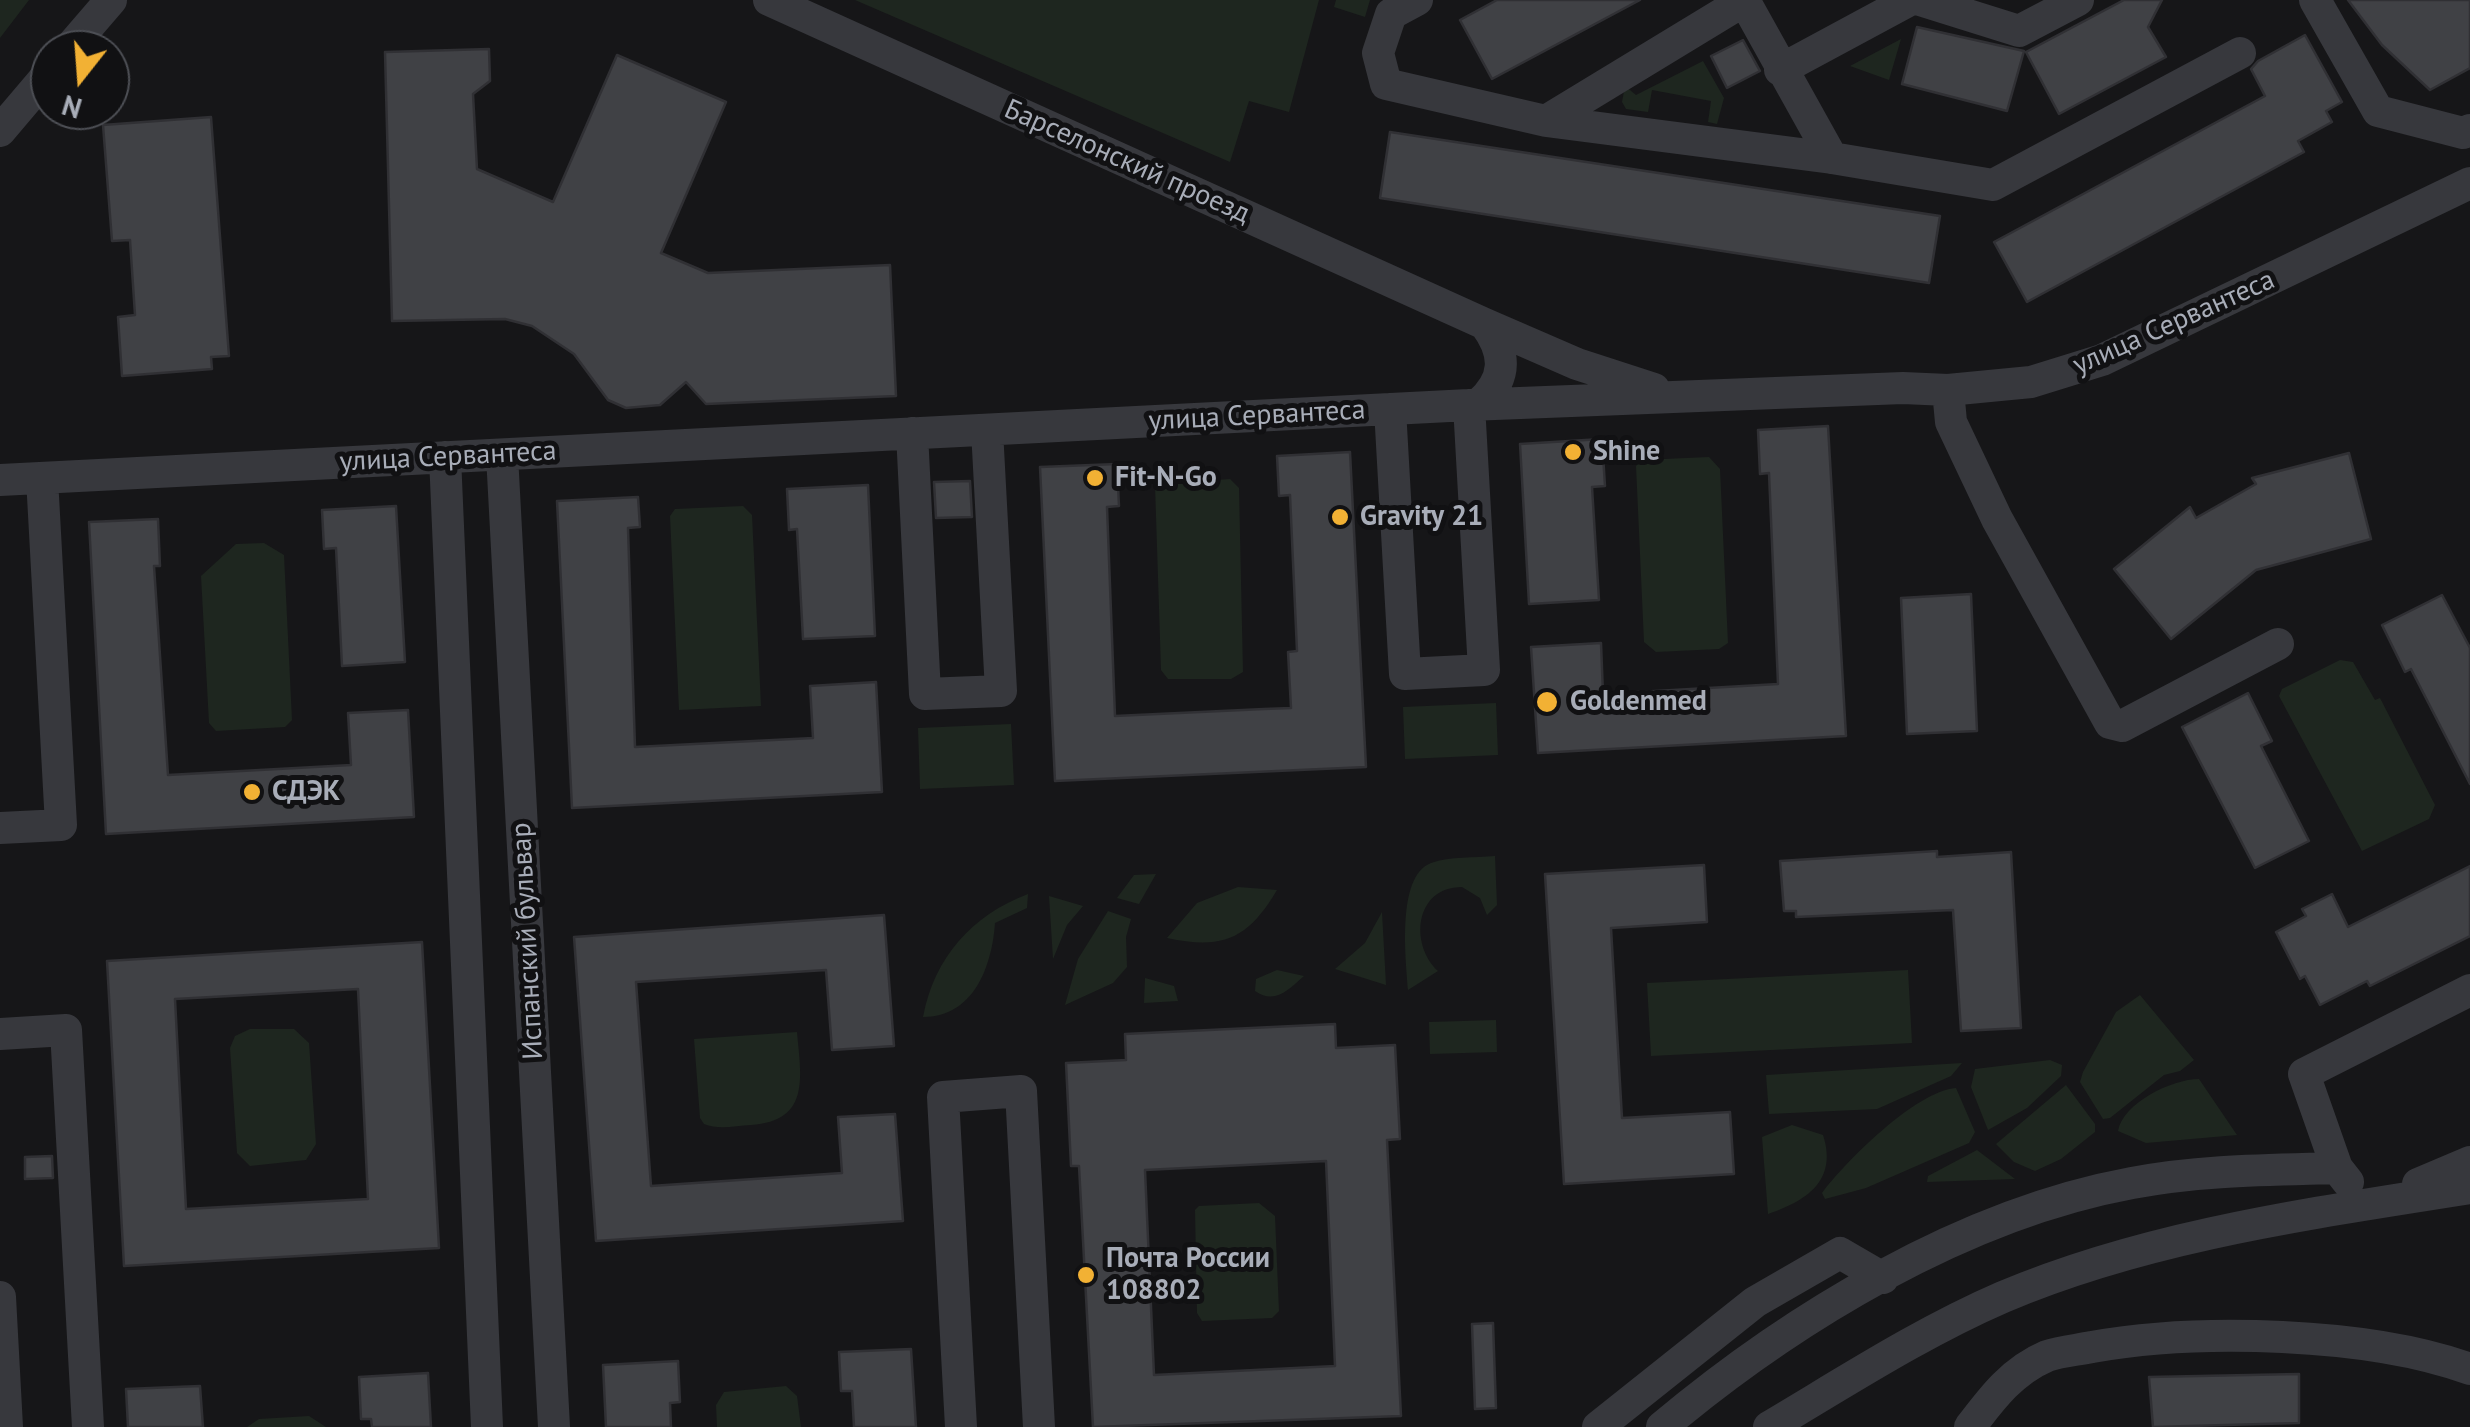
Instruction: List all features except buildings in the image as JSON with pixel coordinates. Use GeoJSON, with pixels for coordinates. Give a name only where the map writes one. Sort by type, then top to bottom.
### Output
{"type":"FeatureCollection","features":[{"type":"Feature","properties":{"kind":"street"},"geometry":{"type":"LineString","coordinates":[[85,30],[110,0]]}},
{"type":"Feature","properties":{"kind":"street","name":"Барселонский проезд"},"geometry":{"type":"LineString","coordinates":[[769,0],[1485,324],[1578,364],[1677,397]]}},
{"type":"Feature","properties":{"kind":"street"},"geometry":{"type":"LineString","coordinates":[[1417,0],[1391,14],[1378,53],[1386,84],[1546,121],[1832,158],[1993,185],[2240,53]]}},
{"type":"Feature","properties":{"kind":"street"},"geometry":{"type":"LineString","coordinates":[[1546,121],[1744,0],[1832,158]]}},
{"type":"Feature","properties":{"kind":"street"},"geometry":{"type":"LineString","coordinates":[[1780,70],[1910,0]]}},
{"type":"Feature","properties":{"kind":"street"},"geometry":{"type":"LineString","coordinates":[[1920,0],[1954,6],[2019,32],[2078,0]]}},
{"type":"Feature","properties":{"kind":"street"},"geometry":{"type":"LineString","coordinates":[[2315,0],[2378,111],[2464,133],[2470,130]]}},
{"type":"Feature","properties":{"kind":"street"},"geometry":{"type":"LineString","coordinates":[[0,131],[30,96]]}},
{"type":"Feature","properties":{"kind":"street","name":"улица Сервантеса"},"geometry":{"type":"LineString","coordinates":[[0,480],[1474,405],[1948,390],[2031,382],[2102,360],[2470,182]]}},
{"type":"Feature","properties":{"kind":"street"},"geometry":{"type":"LineString","coordinates":[[1390,409],[1405,674],[1484,670],[1474,405],[1494,391],[1503,358],[1498,342],[1485,324]]}},
{"type":"Feature","properties":{"kind":"street"},"geometry":{"type":"LineString","coordinates":[[1948,390],[1951,422],[1990,523],[2115,726],[2278,644]]}},
{"type":"Feature","properties":{"kind":"street"},"geometry":{"type":"LineString","coordinates":[[912,433],[925,694],[1001,690],[987,430]]}},
{"type":"Feature","properties":{"kind":"street","name":"Испанский бульвар"},"geometry":{"type":"LineString","coordinates":[[502,455],[554,1427]]}},
{"type":"Feature","properties":{"kind":"street"},"geometry":{"type":"LineString","coordinates":[[445,458],[487,1427]]}},
{"type":"Feature","properties":{"kind":"street"},"geometry":{"type":"LineString","coordinates":[[0,828],[61,825],[42,478]]}},
{"type":"Feature","properties":{"kind":"street"},"geometry":{"type":"LineString","coordinates":[[2367,1204],[2337,1168],[2304,1074],[2470,990]]}},
{"type":"Feature","properties":{"kind":"street"},"geometry":{"type":"LineString","coordinates":[[0,1034],[66,1030],[88,1427]]}},
{"type":"Feature","properties":{"kind":"street"},"geometry":{"type":"LineString","coordinates":[[961,1427],[943,1097],[1021,1091],[1039,1427]]}},
{"type":"Feature","properties":{"kind":"street"},"geometry":{"type":"LineString","coordinates":[[1662,1427],[1794,1328],[1986,1227],[2055,1202],[2130,1183],[2212,1171],[2337,1168]]}},
{"type":"Feature","properties":{"kind":"street"},"geometry":{"type":"LineString","coordinates":[[1769,1427],[1949,1323],[2004,1297],[2132,1253],[2367,1204],[2469,1188]]}},
{"type":"Feature","properties":{"kind":"street"},"geometry":{"type":"LineString","coordinates":[[1598,1427],[1755,1302],[1840,1253],[1883,1278]]}},
{"type":"Feature","properties":{"kind":"street"},"geometry":{"type":"LineString","coordinates":[[0,1296],[7,1427]]}},
{"type":"Feature","properties":{"kind":"street"},"geometry":{"type":"LineString","coordinates":[[1970,1427],[2004,1383],[2048,1356],[2149,1337],[2267,1338],[2380,1348],[2470,1369]]}},
{"type":"Feature","properties":{"kind":"street"},"geometry":{"type":"LineString","coordinates":[[1685,1356],[1709,1388]]}},
{"type":"Feature","properties":{"kind":"shaded area"},"geometry":{"type":"Polygon","coordinates":[[[0,0],[29,0],[0,38],[0,0]]]}},
{"type":"Feature","properties":{"kind":"shaded area"},"geometry":{"type":"Polygon","coordinates":[[[855,0],[1319,0],[1289,112],[1249,101],[1230,162],[855,0]]]}},
{"type":"Feature","properties":{"kind":"shaded area"},"geometry":{"type":"Polygon","coordinates":[[[1336,0],[1370,0],[1365,17],[1334,7],[1336,0]]]}},
{"type":"Feature","properties":{"kind":"shaded area"},"geometry":{"type":"Polygon","coordinates":[[[1901,39],[1889,80],[1850,66],[1901,39]]]}},
{"type":"Feature","properties":{"kind":"shaded area"},"geometry":{"type":"Polygon","coordinates":[[[1703,61],[1724,98],[1717,124],[1708,122],[1711,101],[1652,90],[1648,112],[1626,109],[1622,102],[1625,86],[1636,95],[1703,61]]]}},
{"type":"Feature","properties":{"kind":"shaded area"},"geometry":{"type":"Polygon","coordinates":[[[1709,457],[1720,469],[1728,643],[1719,649],[1656,652],[1644,642],[1636,466],[1642,460],[1709,457]]]}},
{"type":"Feature","properties":{"kind":"shaded area"},"geometry":{"type":"Polygon","coordinates":[[[1230,479],[1239,488],[1243,672],[1231,679],[1168,679],[1161,670],[1155,485],[1230,479]]]}},
{"type":"Feature","properties":{"kind":"shaded area"},"geometry":{"type":"Polygon","coordinates":[[[743,506],[752,515],[761,706],[679,710],[670,516],[675,509],[743,506]]]}},
{"type":"Feature","properties":{"kind":"shaded area"},"geometry":{"type":"Polygon","coordinates":[[[264,543],[284,555],[292,720],[285,727],[216,731],[209,723],[201,576],[236,544],[264,543]]]}},
{"type":"Feature","properties":{"kind":"shaded area"},"geometry":{"type":"Polygon","coordinates":[[[2340,660],[2353,662],[2375,700],[2380,698],[2435,805],[2429,819],[2362,851],[2279,696],[2282,689],[2340,660]]]}},
{"type":"Feature","properties":{"kind":"shaded area"},"geometry":{"type":"Polygon","coordinates":[[[1496,703],[1498,755],[1405,759],[1403,707],[1496,703]]]}},
{"type":"Feature","properties":{"kind":"shaded area"},"geometry":{"type":"Polygon","coordinates":[[[1011,724],[1014,785],[920,789],[918,728],[1011,724]]]}},
{"type":"Feature","properties":{"kind":"shaded area"},"geometry":{"type":"Polygon","coordinates":[[[1495,856],[1497,905],[1487,915],[1480,898],[1462,887],[1434,896],[1426,906],[1420,933],[1429,960],[1438,971],[1408,990],[1406,920],[1412,884],[1420,871],[1438,861],[1495,856]]]}},
{"type":"Feature","properties":{"kind":"shaded area"},"geometry":{"type":"Polygon","coordinates":[[[1156,874],[1139,904],[1117,898],[1134,875],[1156,874]]]}},
{"type":"Feature","properties":{"kind":"shaded area"},"geometry":{"type":"Polygon","coordinates":[[[1238,887],[1277,890],[1255,920],[1232,937],[1204,942],[1167,938],[1197,903],[1238,887]]]}},
{"type":"Feature","properties":{"kind":"shaded area"},"geometry":{"type":"Polygon","coordinates":[[[1028,894],[1027,908],[995,923],[990,956],[967,999],[941,1015],[923,1017],[936,976],[959,941],[990,914],[1028,894]]]}},
{"type":"Feature","properties":{"kind":"shaded area"},"geometry":{"type":"Polygon","coordinates":[[[1049,896],[1083,906],[1067,925],[1053,959],[1049,896]]]}},
{"type":"Feature","properties":{"kind":"shaded area"},"geometry":{"type":"Polygon","coordinates":[[[1108,911],[1131,919],[1126,937],[1127,967],[1113,983],[1065,1005],[1078,959],[1108,911]]]}},
{"type":"Feature","properties":{"kind":"shaded area"},"geometry":{"type":"Polygon","coordinates":[[[1382,912],[1386,985],[1335,969],[1365,943],[1382,912]]]}},
{"type":"Feature","properties":{"kind":"shaded area"},"geometry":{"type":"Polygon","coordinates":[[[1277,970],[1304,976],[1275,996],[1255,991],[1256,979],[1277,970]]]}},
{"type":"Feature","properties":{"kind":"shaded area"},"geometry":{"type":"Polygon","coordinates":[[[1908,970],[1912,1043],[1651,1056],[1647,983],[1908,970]]]}},
{"type":"Feature","properties":{"kind":"shaded area"},"geometry":{"type":"Polygon","coordinates":[[[1145,978],[1174,986],[1178,1001],[1144,1003],[1145,978]]]}},
{"type":"Feature","properties":{"kind":"shaded area"},"geometry":{"type":"Polygon","coordinates":[[[2140,995],[2194,1060],[2180,1071],[2164,1075],[2110,1118],[2103,1119],[2080,1082],[2116,1012],[2140,995]]]}},
{"type":"Feature","properties":{"kind":"shaded area"},"geometry":{"type":"Polygon","coordinates":[[[1496,1020],[1497,1052],[1430,1054],[1429,1022],[1496,1020]]]}},
{"type":"Feature","properties":{"kind":"shaded area"},"geometry":{"type":"Polygon","coordinates":[[[250,1029],[294,1029],[309,1043],[316,1144],[306,1160],[250,1166],[237,1153],[230,1048],[235,1036],[250,1029]]]}},
{"type":"Feature","properties":{"kind":"shaded area"},"geometry":{"type":"Polygon","coordinates":[[[797,1032],[798,1094],[784,1115],[751,1125],[704,1124],[700,1118],[694,1039],[797,1032]]]}},
{"type":"Feature","properties":{"kind":"shaded area"},"geometry":{"type":"Polygon","coordinates":[[[2050,1060],[2062,1065],[2061,1076],[2027,1108],[1988,1130],[1971,1087],[1975,1069],[2050,1060]]]}},
{"type":"Feature","properties":{"kind":"shaded area"},"geometry":{"type":"Polygon","coordinates":[[[1962,1063],[1951,1076],[1877,1109],[1769,1114],[1766,1075],[1962,1063]]]}},
{"type":"Feature","properties":{"kind":"shaded area"},"geometry":{"type":"Polygon","coordinates":[[[2199,1079],[2237,1135],[2146,1143],[2118,1131],[2129,1111],[2150,1094],[2199,1079]]]}},
{"type":"Feature","properties":{"kind":"shaded area"},"geometry":{"type":"Polygon","coordinates":[[[2066,1085],[2095,1124],[2095,1132],[2061,1159],[2035,1171],[2014,1162],[1996,1144],[2066,1085]]]}},
{"type":"Feature","properties":{"kind":"shaded area"},"geometry":{"type":"Polygon","coordinates":[[[1956,1088],[1975,1132],[1969,1143],[1866,1188],[1825,1199],[1822,1193],[1833,1179],[1883,1130],[1922,1101],[1956,1088]]]}},
{"type":"Feature","properties":{"kind":"shaded area"},"geometry":{"type":"Polygon","coordinates":[[[1792,1125],[1823,1135],[1826,1165],[1822,1177],[1806,1195],[1768,1214],[1762,1137],[1792,1125]]]}},
{"type":"Feature","properties":{"kind":"shaded area"},"geometry":{"type":"Polygon","coordinates":[[[1977,1150],[2015,1179],[1927,1182],[1928,1176],[1977,1150]]]}},
{"type":"Feature","properties":{"kind":"shaded area"},"geometry":{"type":"Polygon","coordinates":[[[1259,1203],[1275,1216],[1279,1311],[1272,1318],[1202,1321],[1197,1313],[1195,1210],[1199,1206],[1259,1203]]]}},
{"type":"Feature","properties":{"kind":"shaded area"},"geometry":{"type":"Polygon","coordinates":[[[786,1386],[797,1396],[801,1427],[717,1427],[716,1405],[724,1392],[786,1386]]]}},
{"type":"Feature","properties":{"kind":"shaded area"},"geometry":{"type":"Polygon","coordinates":[[[309,1416],[326,1427],[247,1427],[259,1419],[309,1416]]]}},
{"type":"Feature","properties":{"kind":"place","name":"Shine"},"geometry":{"type":"Point","coordinates":[1573,452]}},
{"type":"Feature","properties":{"kind":"place","name":"Fit-N-Go"},"geometry":{"type":"Point","coordinates":[1095,478]}},
{"type":"Feature","properties":{"kind":"place","name":"Gravity 21"},"geometry":{"type":"Point","coordinates":[1340,517]}},
{"type":"Feature","properties":{"kind":"place","name":"Goldenmed"},"geometry":{"type":"Point","coordinates":[1547,702]}},
{"type":"Feature","properties":{"kind":"place","name":"СДЭК"},"geometry":{"type":"Point","coordinates":[252,792]}},
{"type":"Feature","properties":{"kind":"place","name":"Почта России 108802"},"geometry":{"type":"Point","coordinates":[1086,1275]}}]}
